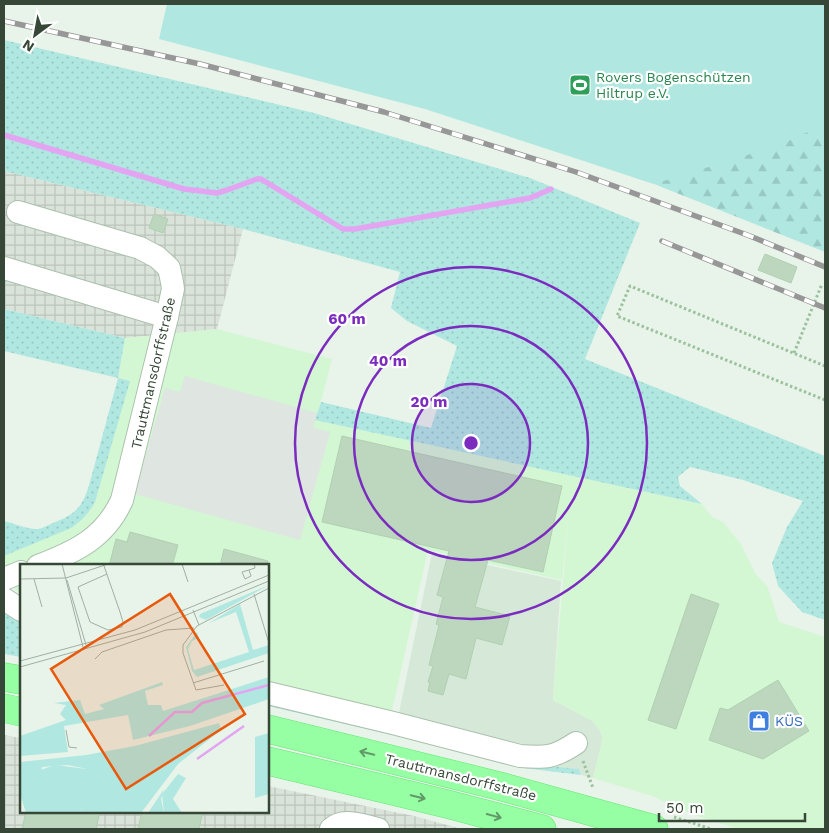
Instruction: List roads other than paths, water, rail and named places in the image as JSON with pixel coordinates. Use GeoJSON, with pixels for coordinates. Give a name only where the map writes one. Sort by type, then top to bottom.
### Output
{"type":"FeatureCollection","features":[{"type":"Feature","properties":{"kind":"main road"},"geometry":{"type":"LineString","coordinates":[[4,677],[20,680]]}},
{"type":"Feature","properties":{"kind":"main road"},"geometry":{"type":"LineString","coordinates":[[4,708],[20,712]]}},
{"type":"Feature","properties":{"kind":"main road","name":"Trauttmansdorffstraße"},"geometry":{"type":"LineString","coordinates":[[269,729],[500,786],[595,815],[663,823]]}},
{"type":"Feature","properties":{"kind":"main road"},"geometry":{"type":"LineString","coordinates":[[269,761],[542,829]]}},
{"type":"Feature","properties":{"kind":"street","name":"Trauttmansdorffstraße"},"geometry":{"type":"LineString","coordinates":[[18,212],[140,248],[157,257],[168,268],[172,282],[167,317],[124,492],[116,512],[103,530],[94,538],[69,553],[43,564]]}},
{"type":"Feature","properties":{"kind":"street"},"geometry":{"type":"LineString","coordinates":[[4,268],[167,317]]}},
{"type":"Feature","properties":{"kind":"street"},"geometry":{"type":"LineString","coordinates":[[4,579],[20,572]]}},
{"type":"Feature","properties":{"kind":"street"},"geometry":{"type":"LineString","coordinates":[[4,599],[20,609]]}},
{"type":"Feature","properties":{"kind":"street"},"geometry":{"type":"LineString","coordinates":[[269,693],[520,756],[552,756],[563,752],[576,743]]}},
{"type":"Feature","properties":{"kind":"street"},"geometry":{"type":"LineString","coordinates":[[332,829],[345,822],[378,829]]}},
{"type":"Feature","properties":{"kind":"waterway"},"geometry":{"type":"LineString","coordinates":[[4,135],[184,189],[217,193],[261,179],[343,229],[355,229],[530,198],[551,189]]}},
{"type":"Feature","properties":{"kind":"railway"},"geometry":{"type":"LineString","coordinates":[[4,21],[200,64],[384,112],[576,172],[750,236],[825,267]]}},
{"type":"Feature","properties":{"kind":"railway"},"geometry":{"type":"LineString","coordinates":[[662,241],[825,308]]}},
{"type":"Feature","properties":{"kind":"place","name":"Rovers Bogenschützen Hiltrup e.V."},"geometry":{"type":"Point","coordinates":[580,85]}},
{"type":"Feature","properties":{"kind":"place","name":"KÜS"},"geometry":{"type":"Point","coordinates":[759,721]}}]}
